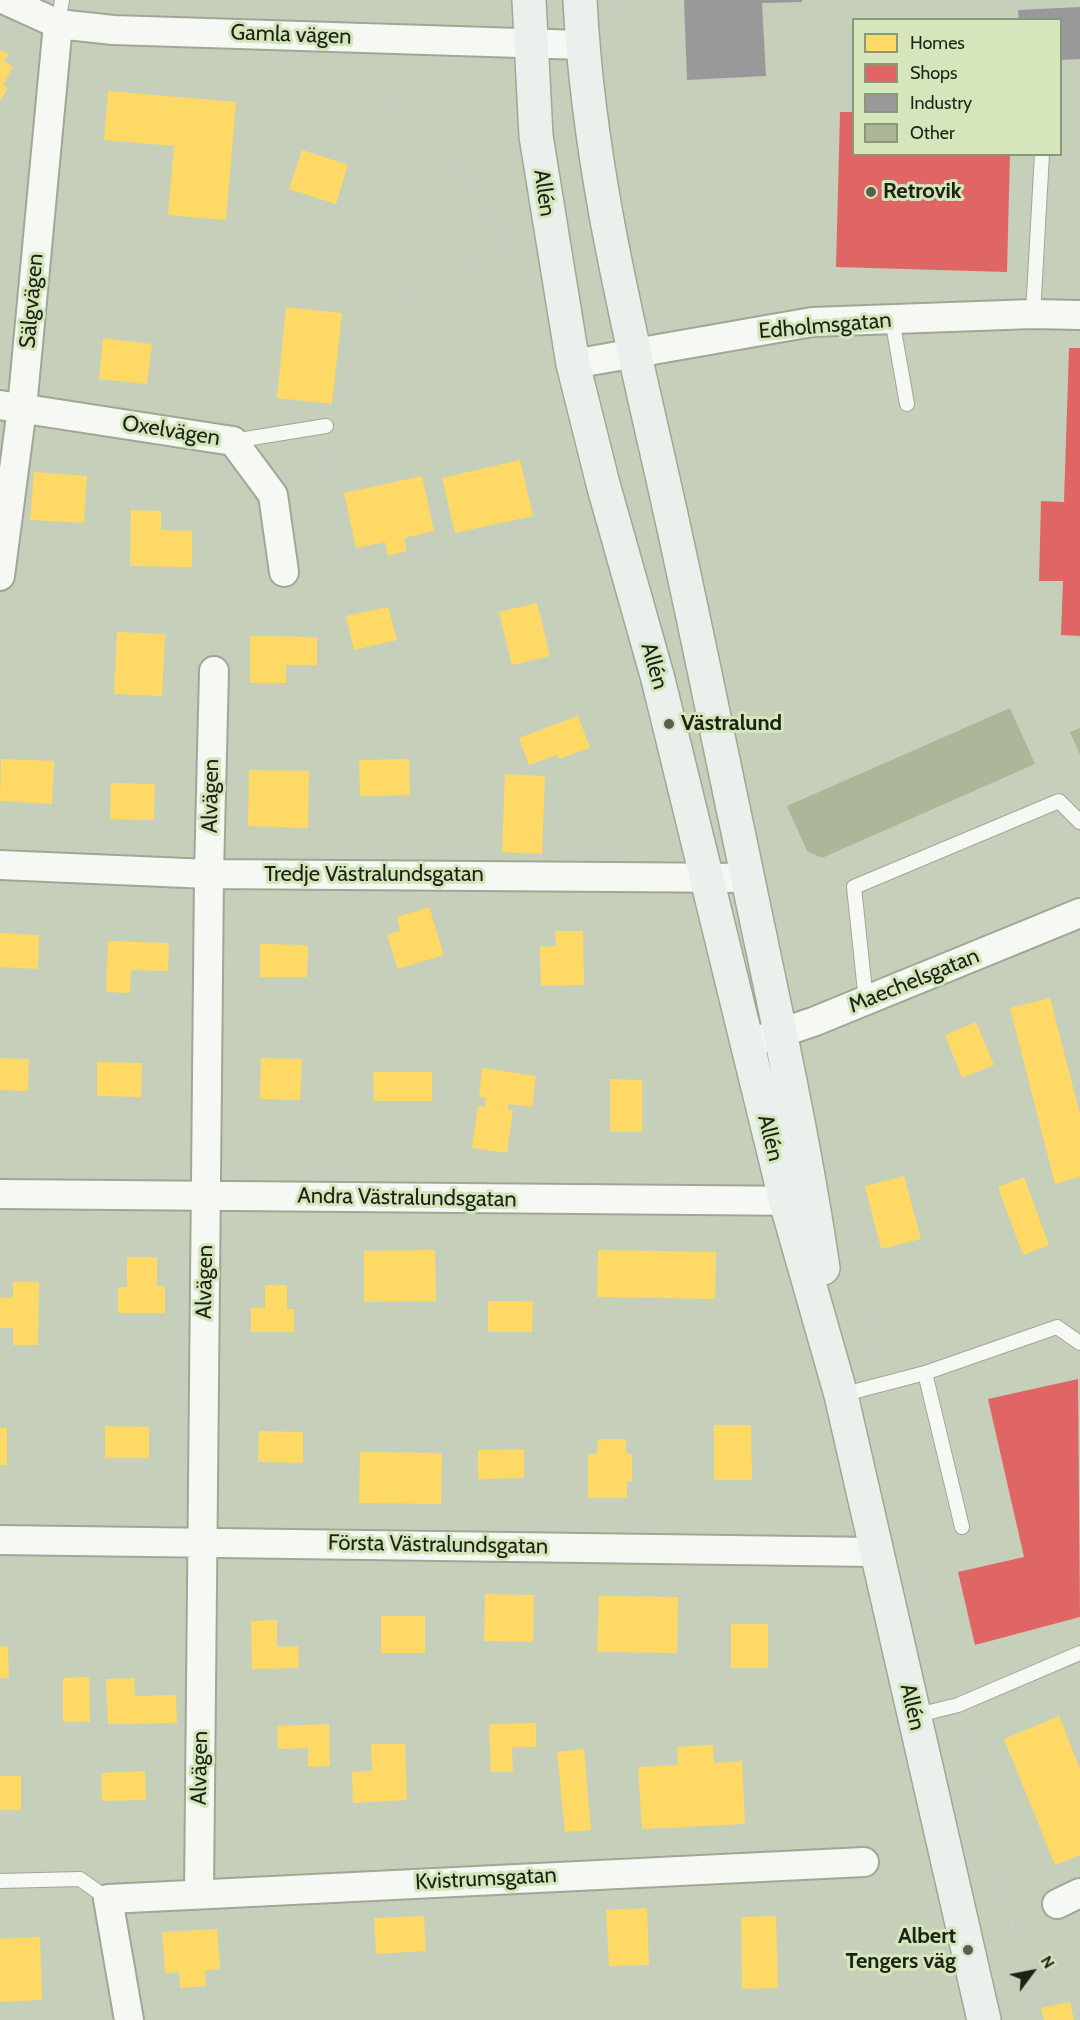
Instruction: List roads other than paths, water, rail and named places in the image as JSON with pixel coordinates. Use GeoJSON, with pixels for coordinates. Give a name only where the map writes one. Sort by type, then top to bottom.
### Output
{"type":"FeatureCollection","features":[{"type":"Feature","properties":{"kind":"main road","name":"Allén"},"geometry":{"type":"LineString","coordinates":[[529,0],[537,147],[573,364],[709,877],[745,1044],[800,1202]]}},
{"type":"Feature","properties":{"kind":"main road","name":"Allén"},"geometry":{"type":"LineString","coordinates":[[580,0],[582,45],[598,168],[618,289],[661,469],[781,1033],[800,1202],[875,1552],[984,2020]]}},
{"type":"Feature","properties":{"kind":"street","name":"Gamla vägen"},"geometry":{"type":"LineString","coordinates":[[5,0],[60,12],[113,30],[582,45]]}},
{"type":"Feature","properties":{"kind":"street","name":"Sälgvägen"},"geometry":{"type":"LineString","coordinates":[[0,576],[11,407],[60,12]]}},
{"type":"Feature","properties":{"kind":"street","name":"Edholmsgatan"},"geometry":{"type":"LineString","coordinates":[[573,364],[812,322],[1033,314],[1080,315]]}},
{"type":"Feature","properties":{"kind":"street","name":"Oxelvägen"},"geometry":{"type":"LineString","coordinates":[[11,407],[233,441],[273,495],[284,572]]}},
{"type":"Feature","properties":{"kind":"street","name":"Alvägen"},"geometry":{"type":"LineString","coordinates":[[199,1893],[209,874],[214,670]]}},
{"type":"Feature","properties":{"kind":"street","name":"Tredje Västralundsgatan"},"geometry":{"type":"LineString","coordinates":[[0,865],[209,874],[747,878]]}},
{"type":"Feature","properties":{"kind":"street","name":"Maechelsgatan"},"geometry":{"type":"LineString","coordinates":[[745,1044],[866,1001],[1080,913]]}},
{"type":"Feature","properties":{"kind":"street","name":"Andra Västralundsgatan"},"geometry":{"type":"LineString","coordinates":[[0,1194],[800,1202]]}},
{"type":"Feature","properties":{"kind":"street","name":"Första Västralundsgatan"},"geometry":{"type":"LineString","coordinates":[[0,1540],[875,1552]]}},
{"type":"Feature","properties":{"kind":"street","name":"Kvistrumsgatan"},"geometry":{"type":"LineString","coordinates":[[108,1899],[864,1862]]}},
{"type":"Feature","properties":{"kind":"street"},"geometry":{"type":"LineString","coordinates":[[108,1899],[129,2020]]}},
{"type":"Feature","properties":{"kind":"lane"},"geometry":{"type":"LineString","coordinates":[[1033,314],[1042,156]]}},
{"type":"Feature","properties":{"kind":"lane"},"geometry":{"type":"LineString","coordinates":[[892,319],[907,404]]}},
{"type":"Feature","properties":{"kind":"lane"},"geometry":{"type":"LineString","coordinates":[[233,441],[326,426]]}},
{"type":"Feature","properties":{"kind":"lane"},"geometry":{"type":"LineString","coordinates":[[866,1001],[854,887],[1059,801],[1080,822]]}},
{"type":"Feature","properties":{"kind":"lane"},"geometry":{"type":"LineString","coordinates":[[841,1395],[925,1373],[1057,1327],[1080,1343]]}},
{"type":"Feature","properties":{"kind":"lane"},"geometry":{"type":"LineString","coordinates":[[925,1373],[962,1527]]}},
{"type":"Feature","properties":{"kind":"lane"},"geometry":{"type":"LineString","coordinates":[[914,1716],[958,1705],[1080,1653]]}},
{"type":"Feature","properties":{"kind":"lane"},"geometry":{"type":"LineString","coordinates":[[0,1881],[80,1879],[108,1899]]}},
{"type":"Feature","properties":{"kind":"place","name":"Retrovik"},"geometry":{"type":"Point","coordinates":[871,192]}},
{"type":"Feature","properties":{"kind":"place","name":"Västralund"},"geometry":{"type":"Point","coordinates":[669,724]}},
{"type":"Feature","properties":{"kind":"place","name":"Albert Tengers väg"},"geometry":{"type":"Point","coordinates":[968,1950]}}]}
